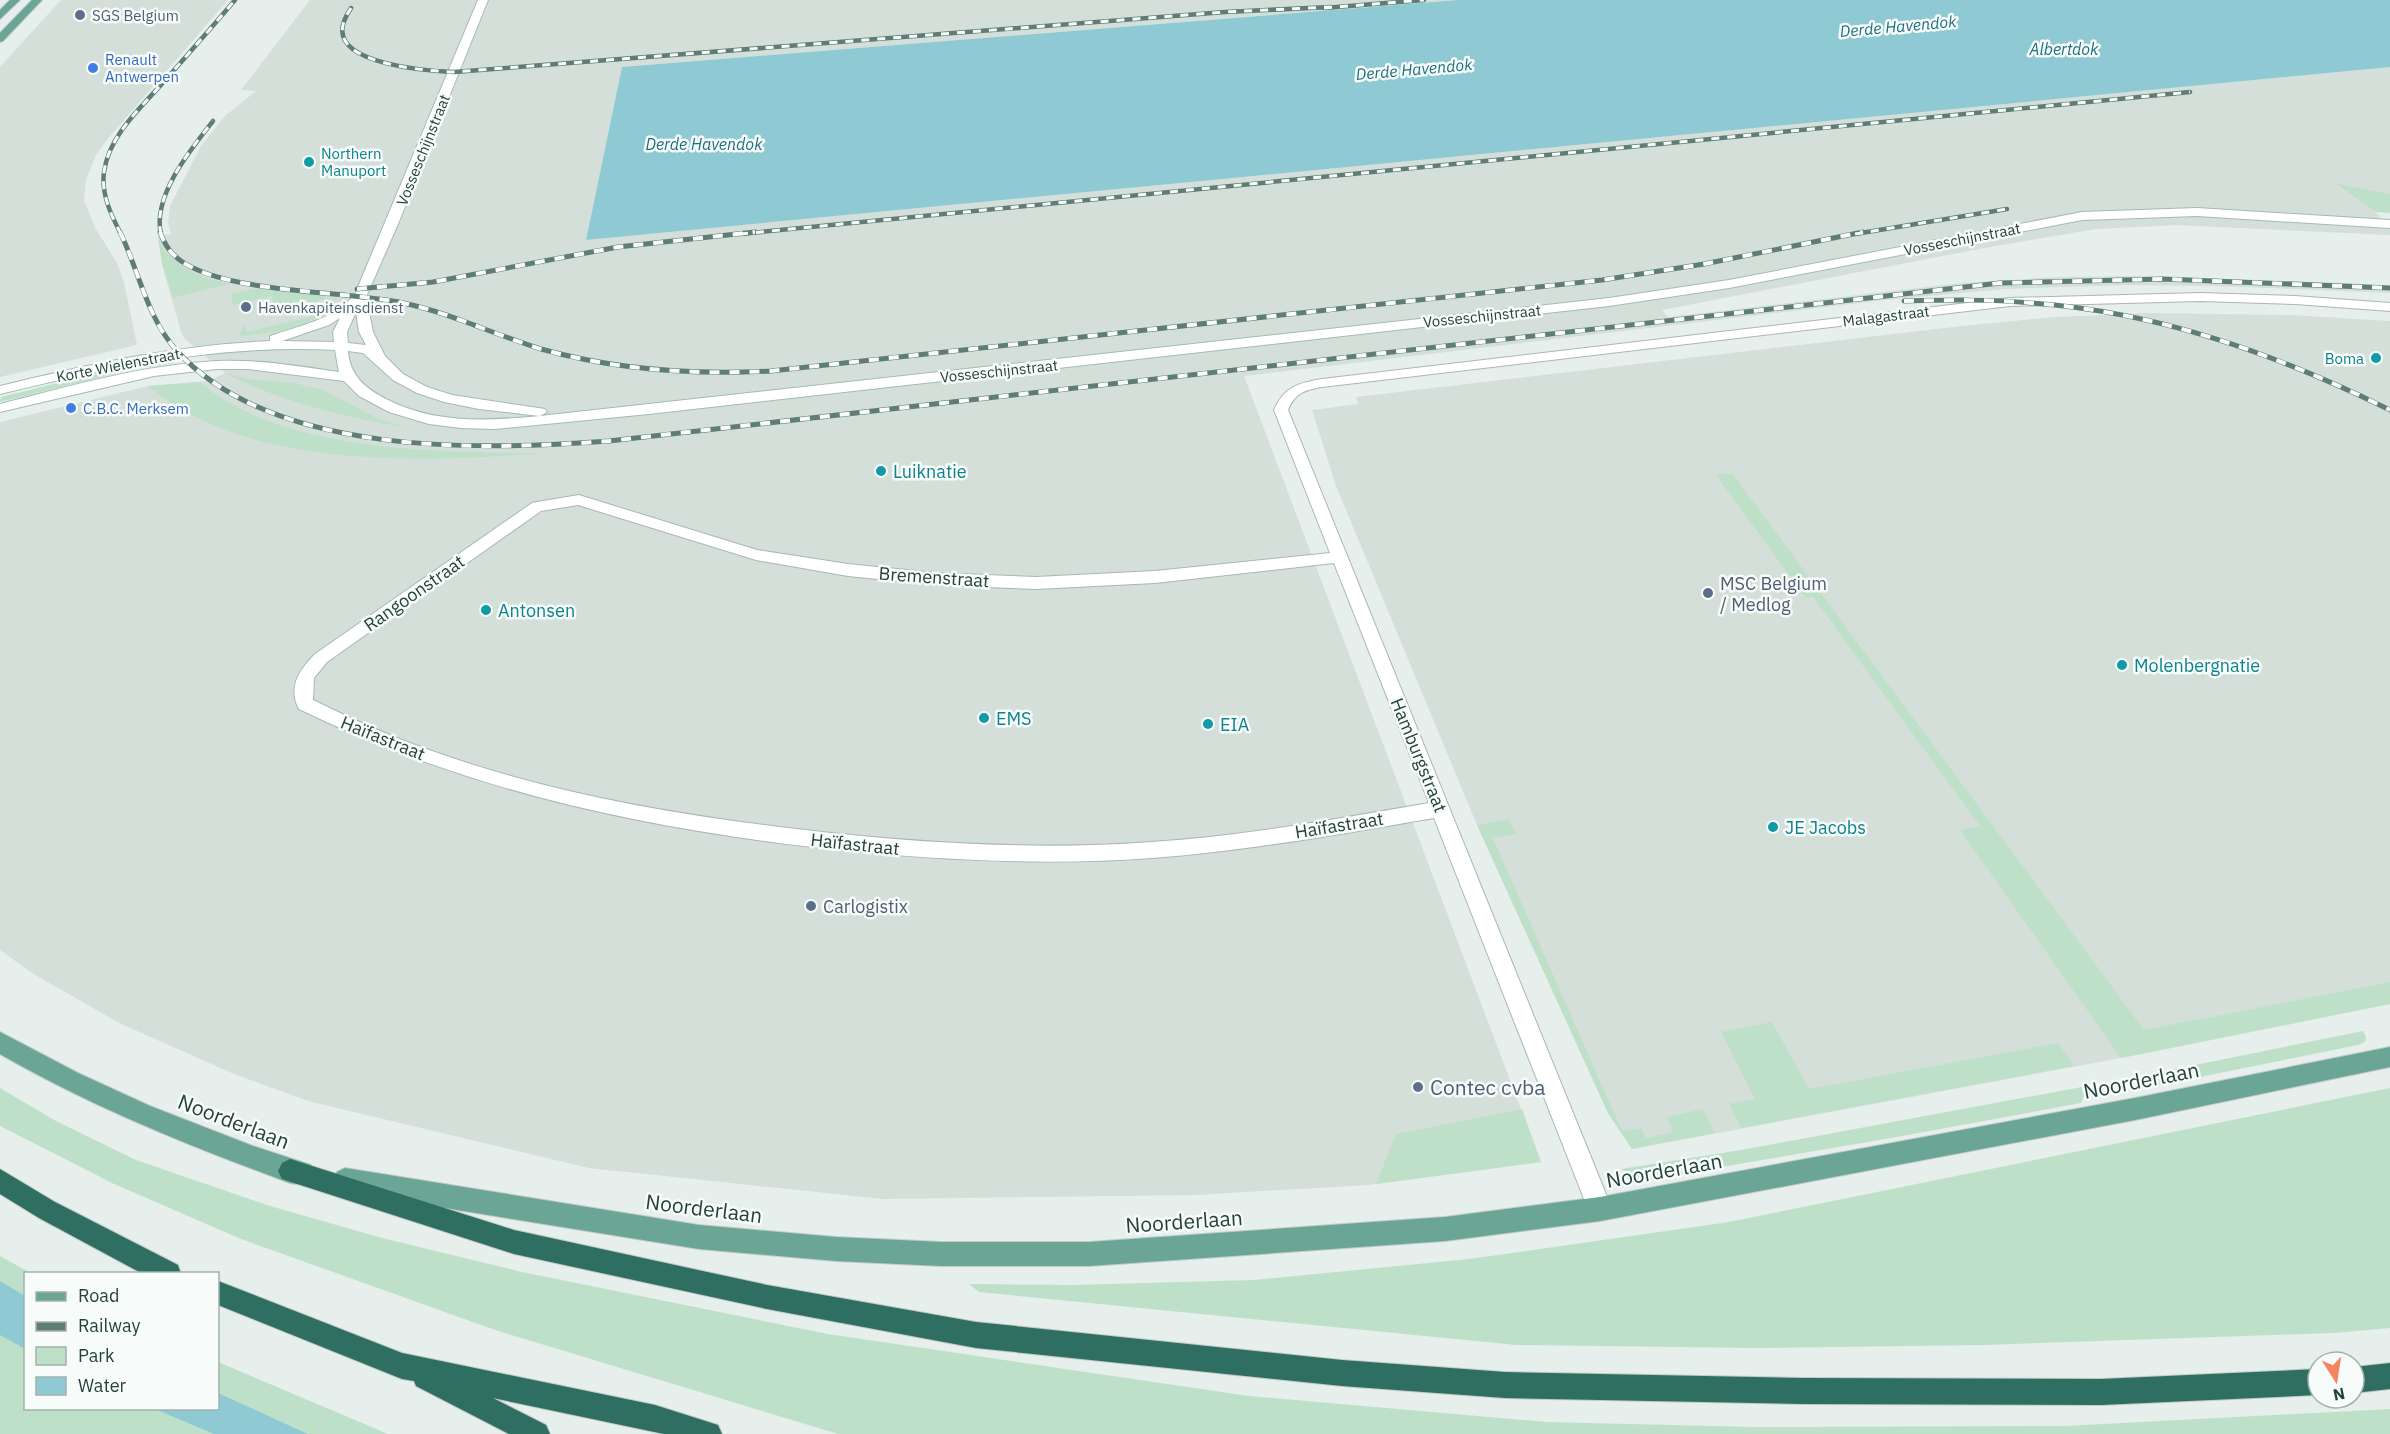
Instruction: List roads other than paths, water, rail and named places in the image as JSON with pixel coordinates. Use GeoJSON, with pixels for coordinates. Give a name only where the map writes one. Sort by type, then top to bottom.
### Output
{"type":"FeatureCollection","features":[{"type":"Feature","properties":{"kind":"highway"},"geometry":{"type":"LineString","coordinates":[[290,1171],[514,1242],[767,1297],[976,1335],[1318,1371],[1505,1385],[1803,1391],[2101,1392],[2306,1383]]}},
{"type":"Feature","properties":{"kind":"highway"},"geometry":{"type":"LineString","coordinates":[[0,1181],[47,1210],[165,1272]]}},
{"type":"Feature","properties":{"kind":"highway"},"geometry":{"type":"LineString","coordinates":[[219,1293],[402,1366],[537,1434]]}},
{"type":"Feature","properties":{"kind":"highway"},"geometry":{"type":"LineString","coordinates":[[402,1366],[655,1419],[709,1434]]}},
{"type":"Feature","properties":{"kind":"highway"},"geometry":{"type":"LineString","coordinates":[[2366,1379],[2390,1376]]}},
{"type":"Feature","properties":{"kind":"main road"},"geometry":{"type":"LineString","coordinates":[[0,15],[15,0]]}},
{"type":"Feature","properties":{"kind":"main road"},"geometry":{"type":"LineString","coordinates":[[0,39],[37,0]]}},
{"type":"Feature","properties":{"kind":"main road","name":"Noorderlaan"},"geometry":{"type":"LineString","coordinates":[[0,1042],[54,1074],[180,1131],[290,1171],[699,1236],[836,1249],[940,1254],[1101,1253],[1445,1229],[1600,1209],[2123,1111],[2390,1057]]}},
{"type":"Feature","properties":{"kind":"street","name":"Vosseschijnstraat"},"geometry":{"type":"LineString","coordinates":[[483,0],[356,301],[340,332],[342,359],[348,377],[364,393],[394,409],[429,420],[461,424],[495,425],[1655,296],[2091,215],[2191,213],[2390,224]]}},
{"type":"Feature","properties":{"kind":"street","name":"Malagastraat"},"geometry":{"type":"LineString","coordinates":[[1384,376],[2010,302],[2086,298],[2192,297],[2320,301],[2390,307]]}},
{"type":"Feature","properties":{"kind":"street","name":"Vosseschijnstraat"},"geometry":{"type":"LineString","coordinates":[[356,301],[368,340],[382,363],[410,386],[468,404],[571,416]]}},
{"type":"Feature","properties":{"kind":"street","name":"Korte Wielenstraat"},"geometry":{"type":"LineString","coordinates":[[238,348],[308,329],[356,301]]}},
{"type":"Feature","properties":{"kind":"street","name":"Korte Wielenstraat"},"geometry":{"type":"LineString","coordinates":[[0,408],[141,375],[294,359],[342,346],[355,339],[366,328]]}},
{"type":"Feature","properties":{"kind":"street","name":"Korte Wielenstraat"},"geometry":{"type":"LineString","coordinates":[[0,390],[123,361],[238,348],[342,346],[368,350],[382,363]]}},
{"type":"Feature","properties":{"kind":"street","name":"Korte Wielenstraat"},"geometry":{"type":"LineString","coordinates":[[246,365],[348,377]]}},
{"type":"Feature","properties":{"kind":"street","name":"Hamburgstraat"},"geometry":{"type":"LineString","coordinates":[[1384,376],[1300,387],[1287,395],[1281,410],[1600,1209]]}},
{"type":"Feature","properties":{"kind":"street","name":"Bremenstraat"},"geometry":{"type":"LineString","coordinates":[[537,507],[579,500],[756,555],[848,570],[936,579],[1036,583],[1155,577],[1340,557]]}},
{"type":"Feature","properties":{"kind":"street","name":"Rangoonstraat"},"geometry":{"type":"LineString","coordinates":[[300,687],[307,672],[321,658],[537,507]]}},
{"type":"Feature","properties":{"kind":"street","name":"Haïfastraat"},"geometry":{"type":"LineString","coordinates":[[300,687],[305,704],[328,716],[399,748],[490,776],[594,805],[707,825],[818,840],[938,851],[1031,854],[1127,850],[1205,846],[1441,809]]}},
{"type":"Feature","properties":{"kind":"water","name":"Derde Havendok"},"geometry":{"type":"Polygon","coordinates":[[[1458,0],[2390,0],[2390,67],[586,240],[622,67],[1458,0]]]}},
{"type":"Feature","properties":{"kind":"water"},"geometry":{"type":"Polygon","coordinates":[[[0,1281],[24,1295],[24,1348],[0,1335],[0,1281]]]}},
{"type":"Feature","properties":{"kind":"water"},"geometry":{"type":"Polygon","coordinates":[[[219,1393],[308,1434],[214,1434],[157,1410],[219,1410],[219,1393]]]}},
{"type":"Feature","properties":{"kind":"railway"},"geometry":{"type":"LineString","coordinates":[[120,232],[110,212],[103,180],[107,158],[113,145],[129,121],[235,0]]}},
{"type":"Feature","properties":{"kind":"railway"},"geometry":{"type":"LineString","coordinates":[[1324,8],[1424,0]]}},
{"type":"Feature","properties":{"kind":"railway"},"geometry":{"type":"LineString","coordinates":[[351,8],[343,25],[344,38],[353,49],[367,57],[386,63],[425,70],[454,72],[1225,12],[1331,7]]}},
{"type":"Feature","properties":{"kind":"railway"},"geometry":{"type":"LineString","coordinates":[[740,234],[2190,92]]}},
{"type":"Feature","properties":{"kind":"railway"},"geometry":{"type":"LineString","coordinates":[[161,234],[162,204],[168,189],[194,145],[213,121]]}},
{"type":"Feature","properties":{"kind":"railway"},"geometry":{"type":"LineString","coordinates":[[1855,234],[2007,209]]}},
{"type":"Feature","properties":{"kind":"railway"},"geometry":{"type":"LineString","coordinates":[[120,232],[158,324],[177,351],[218,385],[267,411],[321,428],[380,439],[440,445],[500,446],[609,441],[2000,283],[2163,279],[2390,288]]}},
{"type":"Feature","properties":{"kind":"railway"},"geometry":{"type":"LineString","coordinates":[[160,232],[168,248],[181,261],[202,272],[228,280],[288,290],[403,303],[438,312],[541,349],[598,362],[655,369],[713,372],[771,371],[1602,280],[1704,264],[1863,232]]}},
{"type":"Feature","properties":{"kind":"railway"},"geometry":{"type":"LineString","coordinates":[[357,289],[433,282],[618,247],[755,232]]}},
{"type":"Feature","properties":{"kind":"railway"},"geometry":{"type":"LineString","coordinates":[[1904,301],[2015,302],[2078,308],[2171,326],[2260,354],[2390,410]]}},
{"type":"Feature","properties":{"kind":"place","name":"SGS Belgium"},"geometry":{"type":"Point","coordinates":[80,15]}},
{"type":"Feature","properties":{"kind":"place","name":"Renault Antwerpen"},"geometry":{"type":"Point","coordinates":[93,68]}},
{"type":"Feature","properties":{"kind":"place","name":"Northern Manuport"},"geometry":{"type":"Point","coordinates":[309,162]}},
{"type":"Feature","properties":{"kind":"place","name":"Havenkapiteinsdienst"},"geometry":{"type":"Point","coordinates":[246,307]}},
{"type":"Feature","properties":{"kind":"place","name":"Boma"},"geometry":{"type":"Point","coordinates":[2376,358]}},
{"type":"Feature","properties":{"kind":"place","name":"C.B.C. Merksem"},"geometry":{"type":"Point","coordinates":[71,408]}},
{"type":"Feature","properties":{"kind":"place","name":"Luiknatie"},"geometry":{"type":"Point","coordinates":[881,471]}},
{"type":"Feature","properties":{"kind":"place","name":"MSC Belgium / Medlog"},"geometry":{"type":"Point","coordinates":[1708,593]}},
{"type":"Feature","properties":{"kind":"place","name":"Antonsen"},"geometry":{"type":"Point","coordinates":[486,610]}},
{"type":"Feature","properties":{"kind":"place","name":"Molenbergnatie"},"geometry":{"type":"Point","coordinates":[2122,665]}},
{"type":"Feature","properties":{"kind":"place","name":"EMS"},"geometry":{"type":"Point","coordinates":[984,718]}},
{"type":"Feature","properties":{"kind":"place","name":"EIA"},"geometry":{"type":"Point","coordinates":[1208,724]}},
{"type":"Feature","properties":{"kind":"place","name":"JE Jacobs"},"geometry":{"type":"Point","coordinates":[1773,827]}},
{"type":"Feature","properties":{"kind":"place","name":"Carlogistix"},"geometry":{"type":"Point","coordinates":[811,906]}},
{"type":"Feature","properties":{"kind":"place","name":"Contec cvba"},"geometry":{"type":"Point","coordinates":[1418,1087]}},
{"type":"Feature","properties":{"kind":"water label","name":"Albertdok"},"geometry":{"type":"Point","coordinates":[2064,49]}}]}
